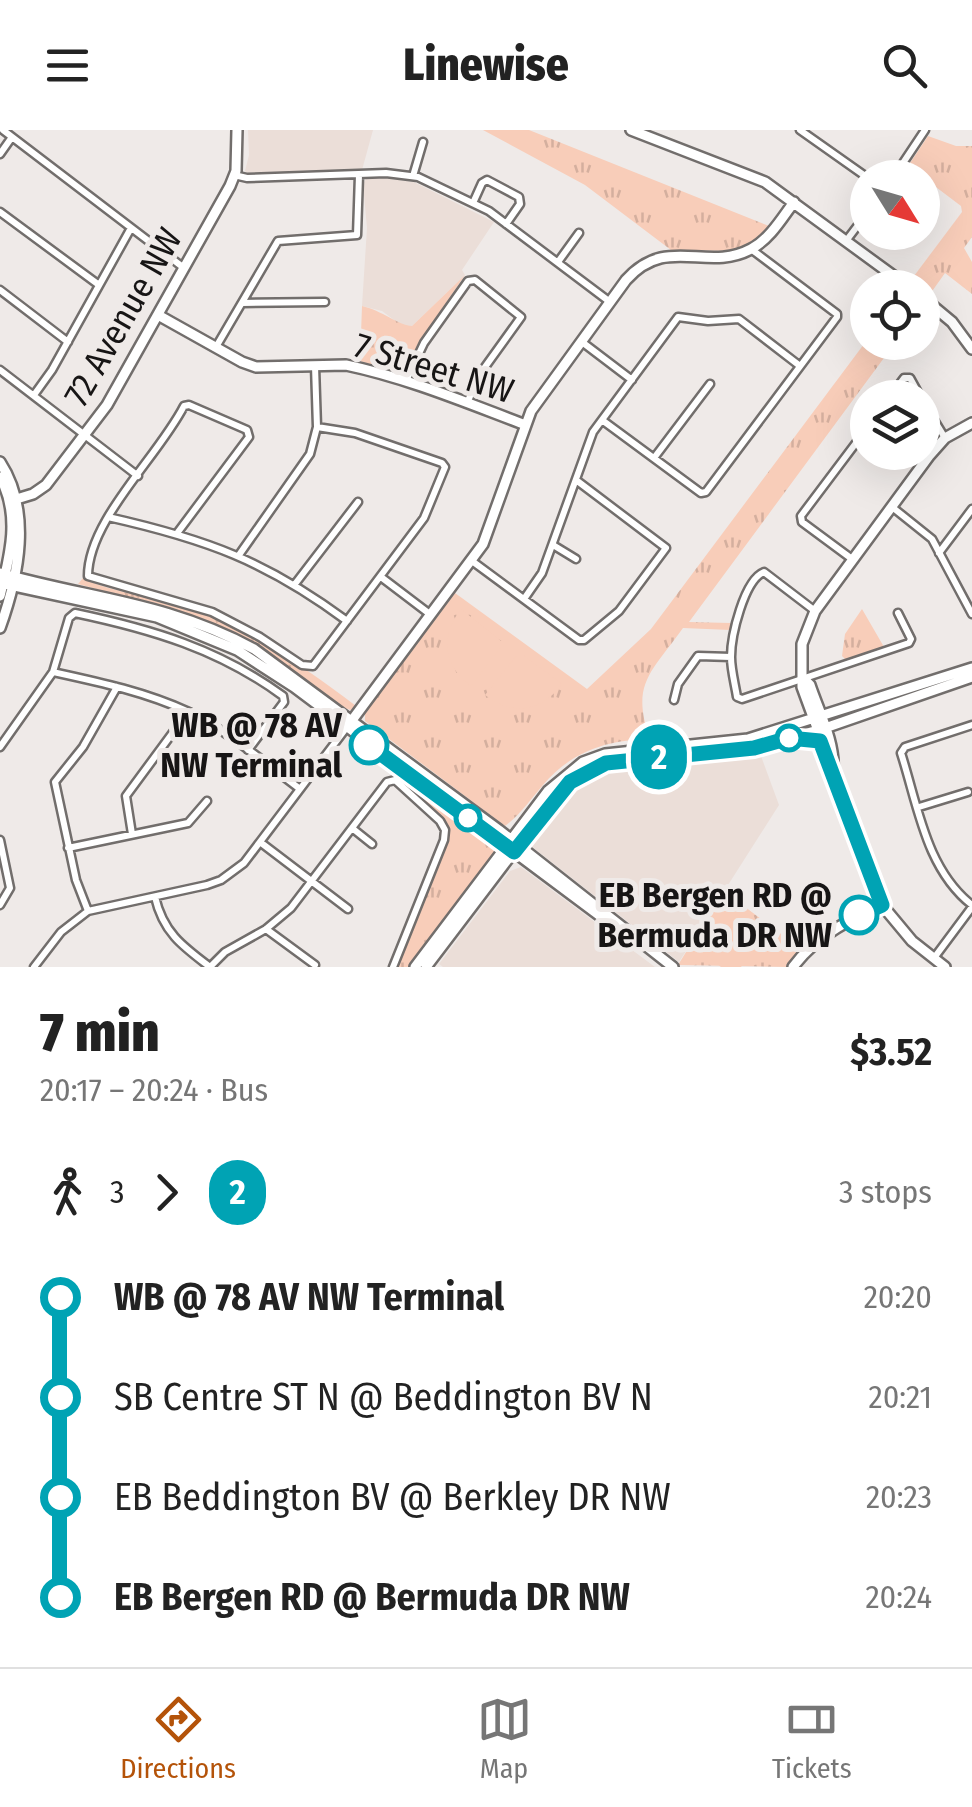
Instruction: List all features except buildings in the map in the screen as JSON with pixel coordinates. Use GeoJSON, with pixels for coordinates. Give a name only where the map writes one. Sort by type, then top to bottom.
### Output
{"type":"FeatureCollection","features":[{"type":"Feature","properties":{"kind":"street"},"geometry":{"type":"LineString","coordinates":[[3,130],[184,268]]}},
{"type":"Feature","properties":{"kind":"street","name":"72 Avenue NW"},"geometry":{"type":"LineString","coordinates":[[14,500],[46,485],[107,406],[234,175],[238,130]]}},
{"type":"Feature","properties":{"kind":"street"},"geometry":{"type":"LineString","coordinates":[[631,130],[747,172],[885,270]]}},
{"type":"Feature","properties":{"kind":"street"},"geometry":{"type":"LineString","coordinates":[[800,130],[850,165]]}},
{"type":"Feature","properties":{"kind":"street"},"geometry":{"type":"LineString","coordinates":[[905,160],[925,130]]}},
{"type":"Feature","properties":{"kind":"street"},"geometry":{"type":"LineString","coordinates":[[0,154],[12,137]]}},
{"type":"Feature","properties":{"kind":"street"},"geometry":{"type":"LineString","coordinates":[[414,176],[423,142]]}},
{"type":"Feature","properties":{"kind":"street"},"geometry":{"type":"LineString","coordinates":[[234,175],[414,176],[473,202],[610,302]]}},
{"type":"Feature","properties":{"kind":"street"},"geometry":{"type":"LineString","coordinates":[[215,348],[278,240],[356,236],[359,175]]}},
{"type":"Feature","properties":{"kind":"street"},"geometry":{"type":"LineString","coordinates":[[473,202],[487,180],[519,197],[520,204],[506,224]]}},
{"type":"Feature","properties":{"kind":"street"},"geometry":{"type":"LineString","coordinates":[[34,967],[62,932],[88,911],[221,880],[244,863],[472,561],[496,514],[526,425],[539,399],[632,274],[655,258],[680,254],[722,258],[751,249],[766,238],[794,202]]}},
{"type":"Feature","properties":{"kind":"street"},"geometry":{"type":"LineString","coordinates":[[0,212],[99,285]]}},
{"type":"Feature","properties":{"kind":"street"},"geometry":{"type":"LineString","coordinates":[[34,396],[132,228]]}},
{"type":"Feature","properties":{"kind":"street"},"geometry":{"type":"LineString","coordinates":[[558,262],[579,233]]}},
{"type":"Feature","properties":{"kind":"street"},"geometry":{"type":"LineString","coordinates":[[846,241],[850,236]]}},
{"type":"Feature","properties":{"kind":"street"},"geometry":{"type":"LineString","coordinates":[[602,420],[704,494],[836,314],[751,249]]}},
{"type":"Feature","properties":{"kind":"street"},"geometry":{"type":"LineString","coordinates":[[406,381],[424,344],[468,280],[475,280],[521,316],[480,374],[467,403]]}},
{"type":"Feature","properties":{"kind":"street"},"geometry":{"type":"LineString","coordinates":[[0,290],[68,342]]}},
{"type":"Feature","properties":{"kind":"street"},"geometry":{"type":"LineString","coordinates":[[242,302],[326,302]]}},
{"type":"Feature","properties":{"kind":"street"},"geometry":{"type":"LineString","coordinates":[[940,312],[972,350]]}},
{"type":"Feature","properties":{"kind":"street","name":"7 Street NW"},"geometry":{"type":"LineString","coordinates":[[158,315],[256,366],[346,365],[406,381],[526,425]]}},
{"type":"Feature","properties":{"kind":"street"},"geometry":{"type":"LineString","coordinates":[[524,599],[542,573],[593,432],[678,317],[708,321],[740,319],[800,366]]}},
{"type":"Feature","properties":{"kind":"street"},"geometry":{"type":"LineString","coordinates":[[581,341],[632,380]]}},
{"type":"Feature","properties":{"kind":"street"},"geometry":{"type":"LineString","coordinates":[[239,555],[307,461],[318,427],[315,366]]}},
{"type":"Feature","properties":{"kind":"street"},"geometry":{"type":"LineString","coordinates":[[0,370],[138,476]]}},
{"type":"Feature","properties":{"kind":"street"},"geometry":{"type":"LineString","coordinates":[[654,458],[710,384]]}},
{"type":"Feature","properties":{"kind":"street"},"geometry":{"type":"LineString","coordinates":[[178,532],[249,433],[189,405],[184,406],[162,446],[96,534],[87,570],[89,577],[212,612],[310,668],[424,518],[444,468],[442,463],[355,433],[318,427]]}},
{"type":"Feature","properties":{"kind":"street"},"geometry":{"type":"LineString","coordinates":[[833,770],[834,757],[802,688],[802,644],[815,610],[945,438],[972,423]]}},
{"type":"Feature","properties":{"kind":"street"},"geometry":{"type":"LineString","coordinates":[[940,430],[945,438]]}},
{"type":"Feature","properties":{"kind":"street"},"geometry":{"type":"LineString","coordinates":[[850,451],[802,516],[802,522],[852,559]]}},
{"type":"Feature","properties":{"kind":"street"},"geometry":{"type":"LineString","coordinates":[[0,462],[20,521],[16,562],[5,580],[6,612]]}},
{"type":"Feature","properties":{"kind":"street"},"geometry":{"type":"LineString","coordinates":[[0,476],[14,500],[10,549],[0,596]]}},
{"type":"Feature","properties":{"kind":"street"},"geometry":{"type":"LineString","coordinates":[[472,561],[584,640],[619,611],[666,548],[576,480]]}},
{"type":"Feature","properties":{"kind":"street"},"geometry":{"type":"LineString","coordinates":[[295,584],[358,502]]}},
{"type":"Feature","properties":{"kind":"street"},"geometry":{"type":"LineString","coordinates":[[892,507],[932,539],[972,614]]}},
{"type":"Feature","properties":{"kind":"street"},"geometry":{"type":"LineString","coordinates":[[939,553],[972,509]]}},
{"type":"Feature","properties":{"kind":"street"},"geometry":{"type":"LineString","coordinates":[[108,517],[178,532],[239,555],[295,584],[347,621]]}},
{"type":"Feature","properties":{"kind":"street"},"geometry":{"type":"LineString","coordinates":[[553,545],[576,559]]}},
{"type":"Feature","properties":{"kind":"street"},"geometry":{"type":"LineString","coordinates":[[0,564],[10,549]]}},
{"type":"Feature","properties":{"kind":"street"},"geometry":{"type":"LineString","coordinates":[[16,562],[30,574],[76,590]]}},
{"type":"Feature","properties":{"kind":"street"},"geometry":{"type":"LineString","coordinates":[[815,610],[760,572],[744,598],[735,628],[731,657],[737,697],[742,699],[908,643],[911,638],[898,613]]}},
{"type":"Feature","properties":{"kind":"street"},"geometry":{"type":"LineString","coordinates":[[381,577],[431,615]]}},
{"type":"Feature","properties":{"kind":"street"},"geometry":{"type":"LineString","coordinates":[[5,580],[150,606],[215,628],[282,666],[485,830],[608,913],[672,967]]}},
{"type":"Feature","properties":{"kind":"street"},"geometry":{"type":"LineString","coordinates":[[5,580],[34,591],[157,617],[214,638],[350,724],[499,830],[526,862],[604,919],[613,920]]}},
{"type":"Feature","properties":{"kind":"street"},"geometry":{"type":"LineString","coordinates":[[0,628],[14,598],[34,591]]}},
{"type":"Feature","properties":{"kind":"street"},"geometry":{"type":"LineString","coordinates":[[0,747],[53,672],[69,618],[75,613],[182,640],[226,660],[284,698],[248,750]]}},
{"type":"Feature","properties":{"kind":"street"},"geometry":{"type":"LineString","coordinates":[[674,700],[678,684],[698,656],[731,657]]}},
{"type":"Feature","properties":{"kind":"street"},"geometry":{"type":"LineString","coordinates":[[426,967],[513,847],[555,798],[592,768],[620,760],[754,748],[789,738],[842,711],[972,668]]}},
{"type":"Feature","properties":{"kind":"street"},"geometry":{"type":"LineString","coordinates":[[53,672],[117,687],[188,712],[300,788]]}},
{"type":"Feature","properties":{"kind":"street"},"geometry":{"type":"LineString","coordinates":[[804,679],[817,705],[820,741],[882,905],[912,941],[946,967]]}},
{"type":"Feature","properties":{"kind":"street"},"geometry":{"type":"LineString","coordinates":[[415,967],[498,858],[513,847],[526,821],[561,778],[583,762],[605,754],[748,739],[819,724],[972,679]]}},
{"type":"Feature","properties":{"kind":"street"},"geometry":{"type":"LineString","coordinates":[[88,911],[76,880],[55,782],[83,747],[117,687]]}},
{"type":"Feature","properties":{"kind":"street"},"geometry":{"type":"LineString","coordinates":[[817,705],[842,711]]}},
{"type":"Feature","properties":{"kind":"street"},"geometry":{"type":"LineString","coordinates":[[132,834],[126,796],[188,712]]}},
{"type":"Feature","properties":{"kind":"street"},"geometry":{"type":"LineString","coordinates":[[934,958],[972,906],[938,868],[901,752],[905,747],[972,725]]}},
{"type":"Feature","properties":{"kind":"street"},"geometry":{"type":"LineString","coordinates":[[789,738],[820,741]]}},
{"type":"Feature","properties":{"kind":"street"},"geometry":{"type":"LineString","coordinates":[[155,896],[159,914],[172,937],[210,967],[224,952],[266,929],[291,908],[387,782],[394,780],[440,821],[444,840],[393,967]]}},
{"type":"Feature","properties":{"kind":"street"},"geometry":{"type":"LineString","coordinates":[[919,807],[968,792]]}},
{"type":"Feature","properties":{"kind":"street"},"geometry":{"type":"LineString","coordinates":[[68,848],[188,823],[207,802]]}},
{"type":"Feature","properties":{"kind":"street"},"geometry":{"type":"LineString","coordinates":[[499,830],[526,821]]}},
{"type":"Feature","properties":{"kind":"street"},"geometry":{"type":"LineString","coordinates":[[352,828],[372,844]]}},
{"type":"Feature","properties":{"kind":"street"},"geometry":{"type":"LineString","coordinates":[[485,830],[498,858]]}},
{"type":"Feature","properties":{"kind":"street"},"geometry":{"type":"LineString","coordinates":[[0,840],[10,888],[0,904]]}},
{"type":"Feature","properties":{"kind":"street"},"geometry":{"type":"LineString","coordinates":[[260,842],[348,908]]}},
{"type":"Feature","properties":{"kind":"street"},"geometry":{"type":"LineString","coordinates":[[492,878],[511,865],[526,862]]}},
{"type":"Feature","properties":{"kind":"street"},"geometry":{"type":"LineString","coordinates":[[793,967],[808,949],[836,928],[882,905]]}},
{"type":"Feature","properties":{"kind":"street"},"geometry":{"type":"LineString","coordinates":[[266,929],[315,965]]}},
{"type":"Feature","properties":{"kind":"shaded area"},"geometry":{"type":"Polygon","coordinates":[[[248,130],[373,130],[362,170],[248,174],[248,130]]]}},
{"type":"Feature","properties":{"kind":"shaded area"},"geometry":{"type":"Polygon","coordinates":[[[366,179],[414,182],[494,222],[462,270],[465,275],[412,326],[402,326],[382,311],[362,306],[367,228],[363,184],[366,179]]]}},
{"type":"Feature","properties":{"kind":"shaded area"},"geometry":{"type":"Polygon","coordinates":[[[761,756],[779,805],[679,962],[531,846],[574,788],[603,772],[761,756]]]}},
{"type":"Feature","properties":{"kind":"shaded area"},"geometry":{"type":"Polygon","coordinates":[[[521,867],[655,967],[439,964],[510,871],[521,867]]]}},
{"type":"Feature","properties":{"kind":"green space"},"geometry":{"type":"Polygon","coordinates":[[[483,130],[529,130],[769,226],[756,241],[735,251],[671,250],[585,185],[483,130]]]}},
{"type":"Feature","properties":{"kind":"green space"},"geometry":{"type":"Polygon","coordinates":[[[928,136],[956,146],[972,146],[972,237],[964,248],[972,262],[972,294],[945,273],[940,280],[940,270],[918,270],[934,250],[940,250],[940,241],[962,212],[961,206],[940,190],[940,160],[912,160],[928,136]]]}},
{"type":"Feature","properties":{"kind":"green space"},"geometry":{"type":"Polygon","coordinates":[[[465,275],[420,341],[406,373],[401,375],[360,361],[362,306],[412,326],[465,275]]]}},
{"type":"Feature","properties":{"kind":"green space"},"geometry":{"type":"Polygon","coordinates":[[[852,360],[882,360],[868,380],[850,380],[850,404],[689,622],[731,623],[730,630],[683,628],[647,679],[642,704],[650,739],[605,745],[578,756],[554,773],[505,826],[365,721],[365,711],[455,593],[587,689],[651,629],[852,360]]]}},
{"type":"Feature","properties":{"kind":"green space"},"geometry":{"type":"Polygon","coordinates":[[[83,578],[108,588],[189,607],[234,626],[356,706],[351,710],[344,708],[255,646],[198,617],[78,584],[83,578]]]}},
{"type":"Feature","properties":{"kind":"green space"},"geometry":{"type":"Polygon","coordinates":[[[461,609],[501,641],[501,647],[471,686],[455,669],[448,650],[450,630],[461,609]]]}},
{"type":"Feature","properties":{"kind":"green space"},"geometry":{"type":"Polygon","coordinates":[[[862,609],[884,647],[846,660],[842,656],[845,634],[862,609]]]}},
{"type":"Feature","properties":{"kind":"green space"},"geometry":{"type":"Polygon","coordinates":[[[517,655],[523,655],[562,684],[545,700],[526,708],[506,706],[485,695],[517,655]]]}},
{"type":"Feature","properties":{"kind":"green space"},"geometry":{"type":"Polygon","coordinates":[[[402,773],[468,820],[495,854],[411,967],[397,967],[449,834],[443,819],[394,774],[402,773]]]}},
{"type":"Feature","properties":{"kind":"green space"},"geometry":{"type":"Polygon","coordinates":[[[724,891],[801,949],[787,967],[678,965],[724,891]]]}},
{"type":"Feature","properties":{"kind":"green space"},"geometry":{"type":"Polygon","coordinates":[[[734,921],[760,941],[741,967],[721,967],[707,956],[734,921]]]}},
{"type":"Feature","properties":{"kind":"bus line","name":"2"},"geometry":{"type":"LineString","coordinates":[[369,745],[514,852],[555,798],[592,768],[620,760],[754,748],[789,738],[820,741],[882,905],[859,915]]}},
{"type":"Feature","properties":{"kind":"place","name":"WB @ 78 AV NW Terminal"},"geometry":{"type":"Point","coordinates":[369,745]}},
{"type":"Feature","properties":{"kind":"place","name":"EB Bergen RD @ Bermuda DR NW"},"geometry":{"type":"Point","coordinates":[859,915]}}]}
